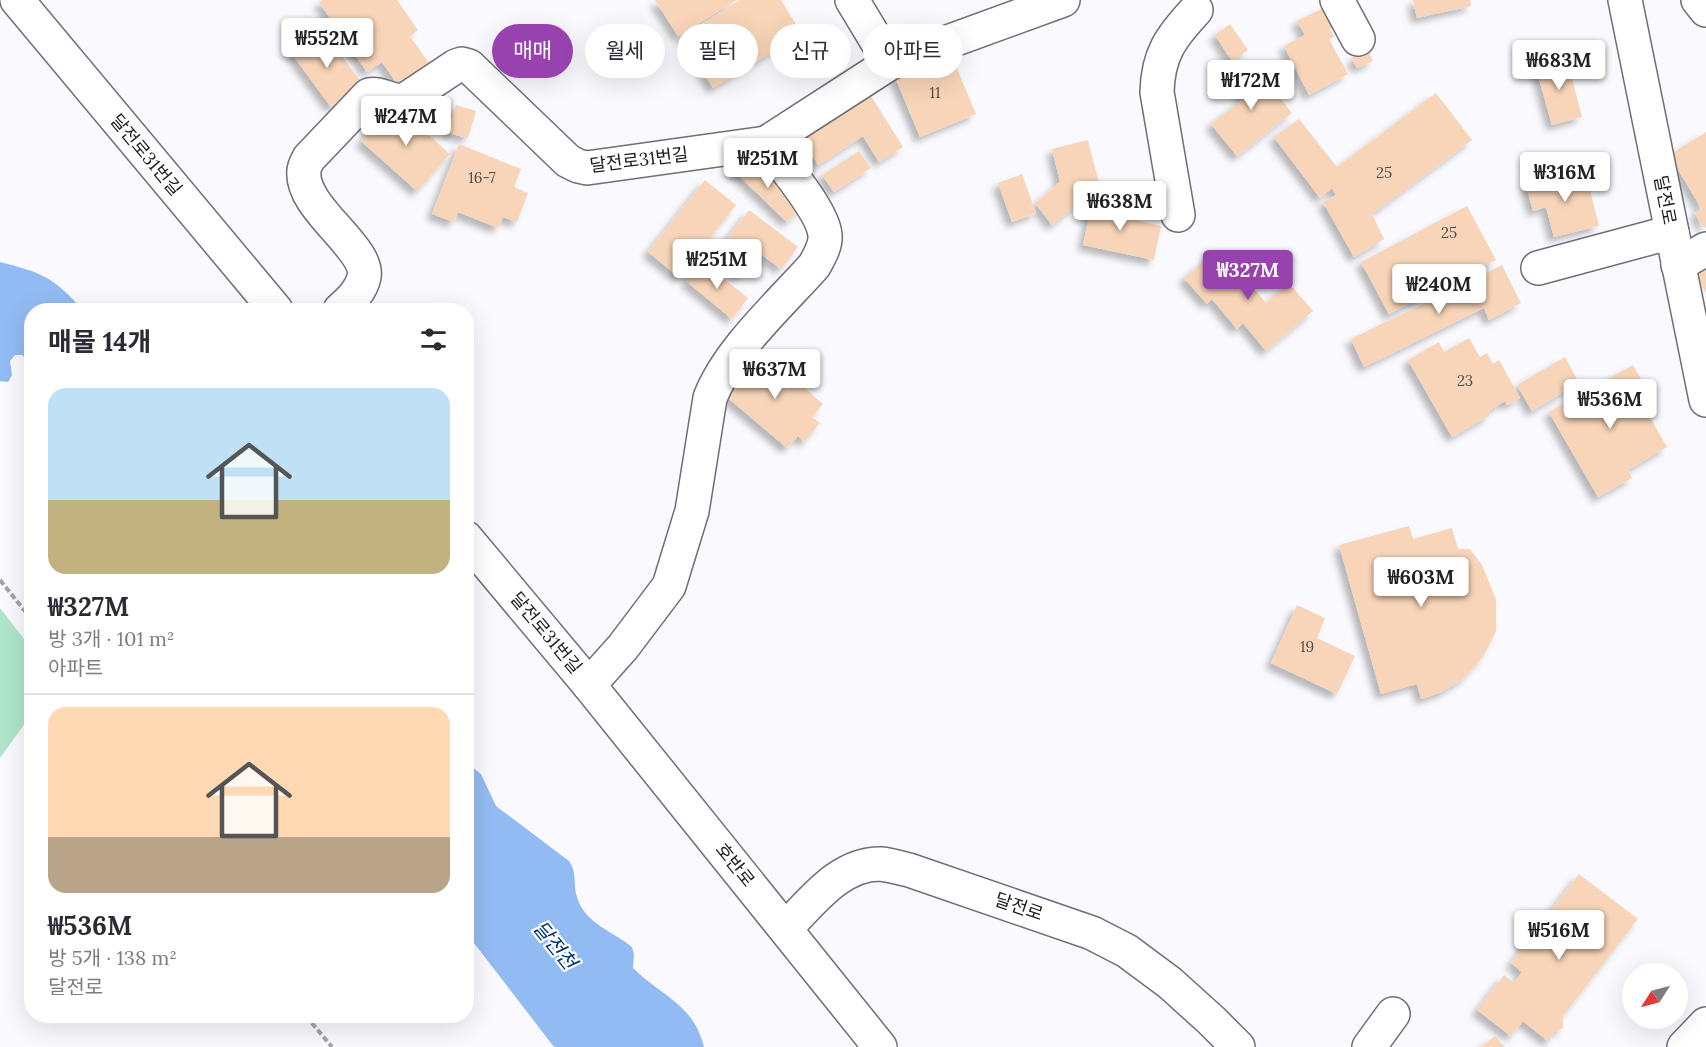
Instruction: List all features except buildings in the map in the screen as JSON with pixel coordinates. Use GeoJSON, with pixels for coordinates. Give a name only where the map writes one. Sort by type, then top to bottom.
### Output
{"type":"FeatureCollection","features":[{"type":"Feature","properties":{"kind":"street","name":"달전로31번길"},"geometry":{"type":"LineString","coordinates":[[17,0],[270,303]]}},
{"type":"Feature","properties":{"kind":"street"},"geometry":{"type":"LineString","coordinates":[[852,0],[866,24]]}},
{"type":"Feature","properties":{"kind":"street"},"geometry":{"type":"LineString","coordinates":[[963,36],[1063,0]]}},
{"type":"Feature","properties":{"kind":"street"},"geometry":{"type":"LineString","coordinates":[[1337,0],[1358,39]]}},
{"type":"Feature","properties":{"kind":"street","name":"달전로"},"geometry":{"type":"LineString","coordinates":[[1624,0],[1672,232],[1692,257],[1706,400]]}},
{"type":"Feature","properties":{"kind":"street"},"geometry":{"type":"LineString","coordinates":[[1698,0],[1706,10]]}},
{"type":"Feature","properties":{"kind":"street"},"geometry":{"type":"LineString","coordinates":[[1178,215],[1157,92],[1158,73],[1164,52],[1197,4]]}},
{"type":"Feature","properties":{"kind":"street","name":"달전로31번길"},"geometry":{"type":"LineString","coordinates":[[347,303],[360,289],[365,275],[361,260],[308,194],[304,169],[309,158],[371,94],[397,101],[405,100],[456,66],[466,65],[567,161],[578,166],[587,168],[766,143],[821,221],[825,237],[822,252],[814,266],[738,351],[716,382],[707,412],[692,511],[669,586],[623,647],[589,685],[474,548]]}},
{"type":"Feature","properties":{"kind":"street"},"geometry":{"type":"LineString","coordinates":[[766,143],[867,78]]}},
{"type":"Feature","properties":{"kind":"street"},"geometry":{"type":"LineString","coordinates":[[1538,268],[1672,232]]}},
{"type":"Feature","properties":{"kind":"street","name":"호반로"},"geometry":{"type":"LineString","coordinates":[[589,685],[880,1047]]}},
{"type":"Feature","properties":{"kind":"street","name":"달전로"},"geometry":{"type":"LineString","coordinates":[[786,928],[826,886],[858,868],[880,864],[909,870],[1092,933],[1127,951],[1170,983],[1238,1047]]}},
{"type":"Feature","properties":{"kind":"street"},"geometry":{"type":"LineString","coordinates":[[1369,1047],[1393,1014]]}},
{"type":"Feature","properties":{"kind":"street"},"geometry":{"type":"LineString","coordinates":[[1684,1047],[1706,1024]]}},
{"type":"Feature","properties":{"kind":"path"},"geometry":{"type":"LineString","coordinates":[[0,580],[24,610]]}},
{"type":"Feature","properties":{"kind":"path"},"geometry":{"type":"LineString","coordinates":[[312,1023],[332,1047]]}},
{"type":"Feature","properties":{"kind":"green space"},"geometry":{"type":"Polygon","coordinates":[[[0,608],[24,639],[24,725],[0,758],[0,608]]]}},
{"type":"Feature","properties":{"kind":"water"},"geometry":{"type":"Polygon","coordinates":[[[0,262],[37,273],[55,283],[76,303],[24,303],[24,357],[15,355],[10,361],[12,375],[8,382],[0,381],[0,262]]]}},
{"type":"Feature","properties":{"kind":"water","name":"달전천"},"geometry":{"type":"Polygon","coordinates":[[[474,768],[481,774],[496,806],[569,861],[573,869],[577,897],[586,914],[632,947],[633,968],[684,1010],[699,1032],[704,1047],[554,1047],[474,943],[474,768]]]}}]}
